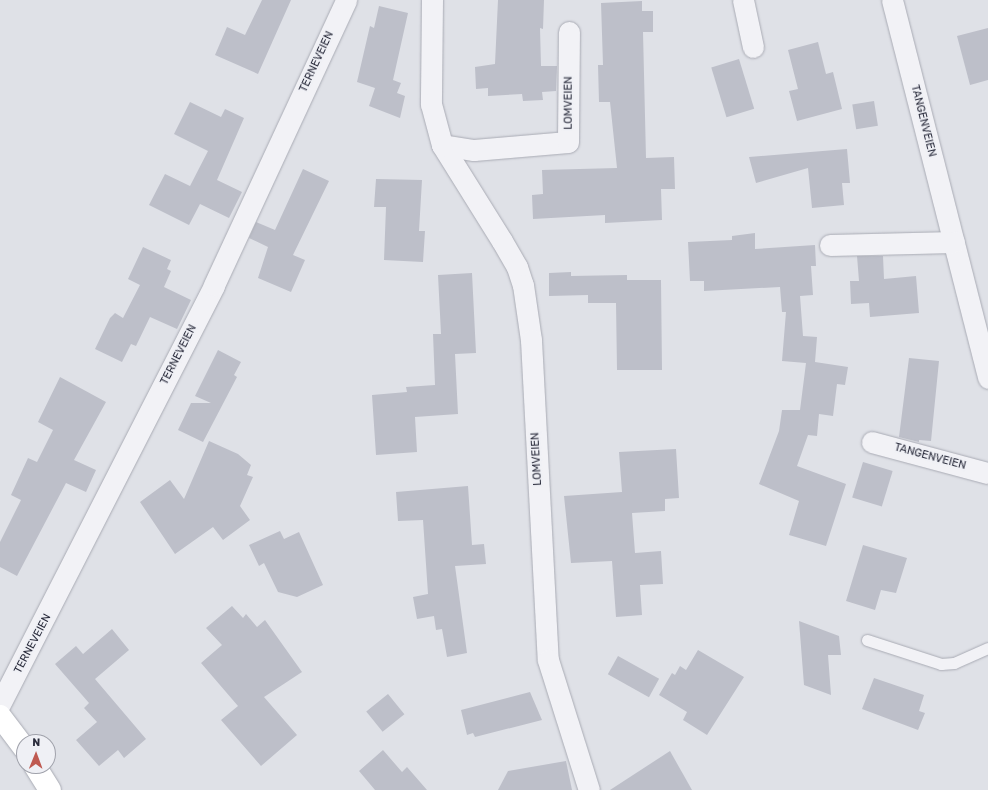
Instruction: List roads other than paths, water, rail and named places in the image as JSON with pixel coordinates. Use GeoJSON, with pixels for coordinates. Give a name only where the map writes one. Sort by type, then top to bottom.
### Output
{"type":"FeatureCollection","features":[{"type":"Feature","properties":{"kind":"main road"},"geometry":{"type":"LineString","coordinates":[[0,716],[16,737]]}},
{"type":"Feature","properties":{"kind":"main road"},"geometry":{"type":"LineString","coordinates":[[40,774],[50,790]]}},
{"type":"Feature","properties":{"kind":"street","name":"TERNEVEIEN"},"geometry":{"type":"LineString","coordinates":[[0,704],[214,285],[346,0]]}},
{"type":"Feature","properties":{"kind":"street","name":"LOMVEIEN"},"geometry":{"type":"LineString","coordinates":[[432,0],[431,104],[442,145],[513,260],[523,285],[531,340],[548,660],[589,790]]}},
{"type":"Feature","properties":{"kind":"street"},"geometry":{"type":"LineString","coordinates":[[743,0],[753,47]]}},
{"type":"Feature","properties":{"kind":"street","name":"TANGENVEIEN"},"geometry":{"type":"LineString","coordinates":[[892,0],[988,378]]}},
{"type":"Feature","properties":{"kind":"street","name":"LOMVEIEN"},"geometry":{"type":"LineString","coordinates":[[442,145],[474,150],[568,142],[569,32]]}},
{"type":"Feature","properties":{"kind":"street"},"geometry":{"type":"LineString","coordinates":[[830,245],[954,242]]}},
{"type":"Feature","properties":{"kind":"street","name":"TANGENVEIEN"},"geometry":{"type":"LineString","coordinates":[[872,442],[988,473]]}},
{"type":"Feature","properties":{"kind":"lane"},"geometry":{"type":"LineString","coordinates":[[867,640],[941,664],[954,663],[988,648]]}}]}
